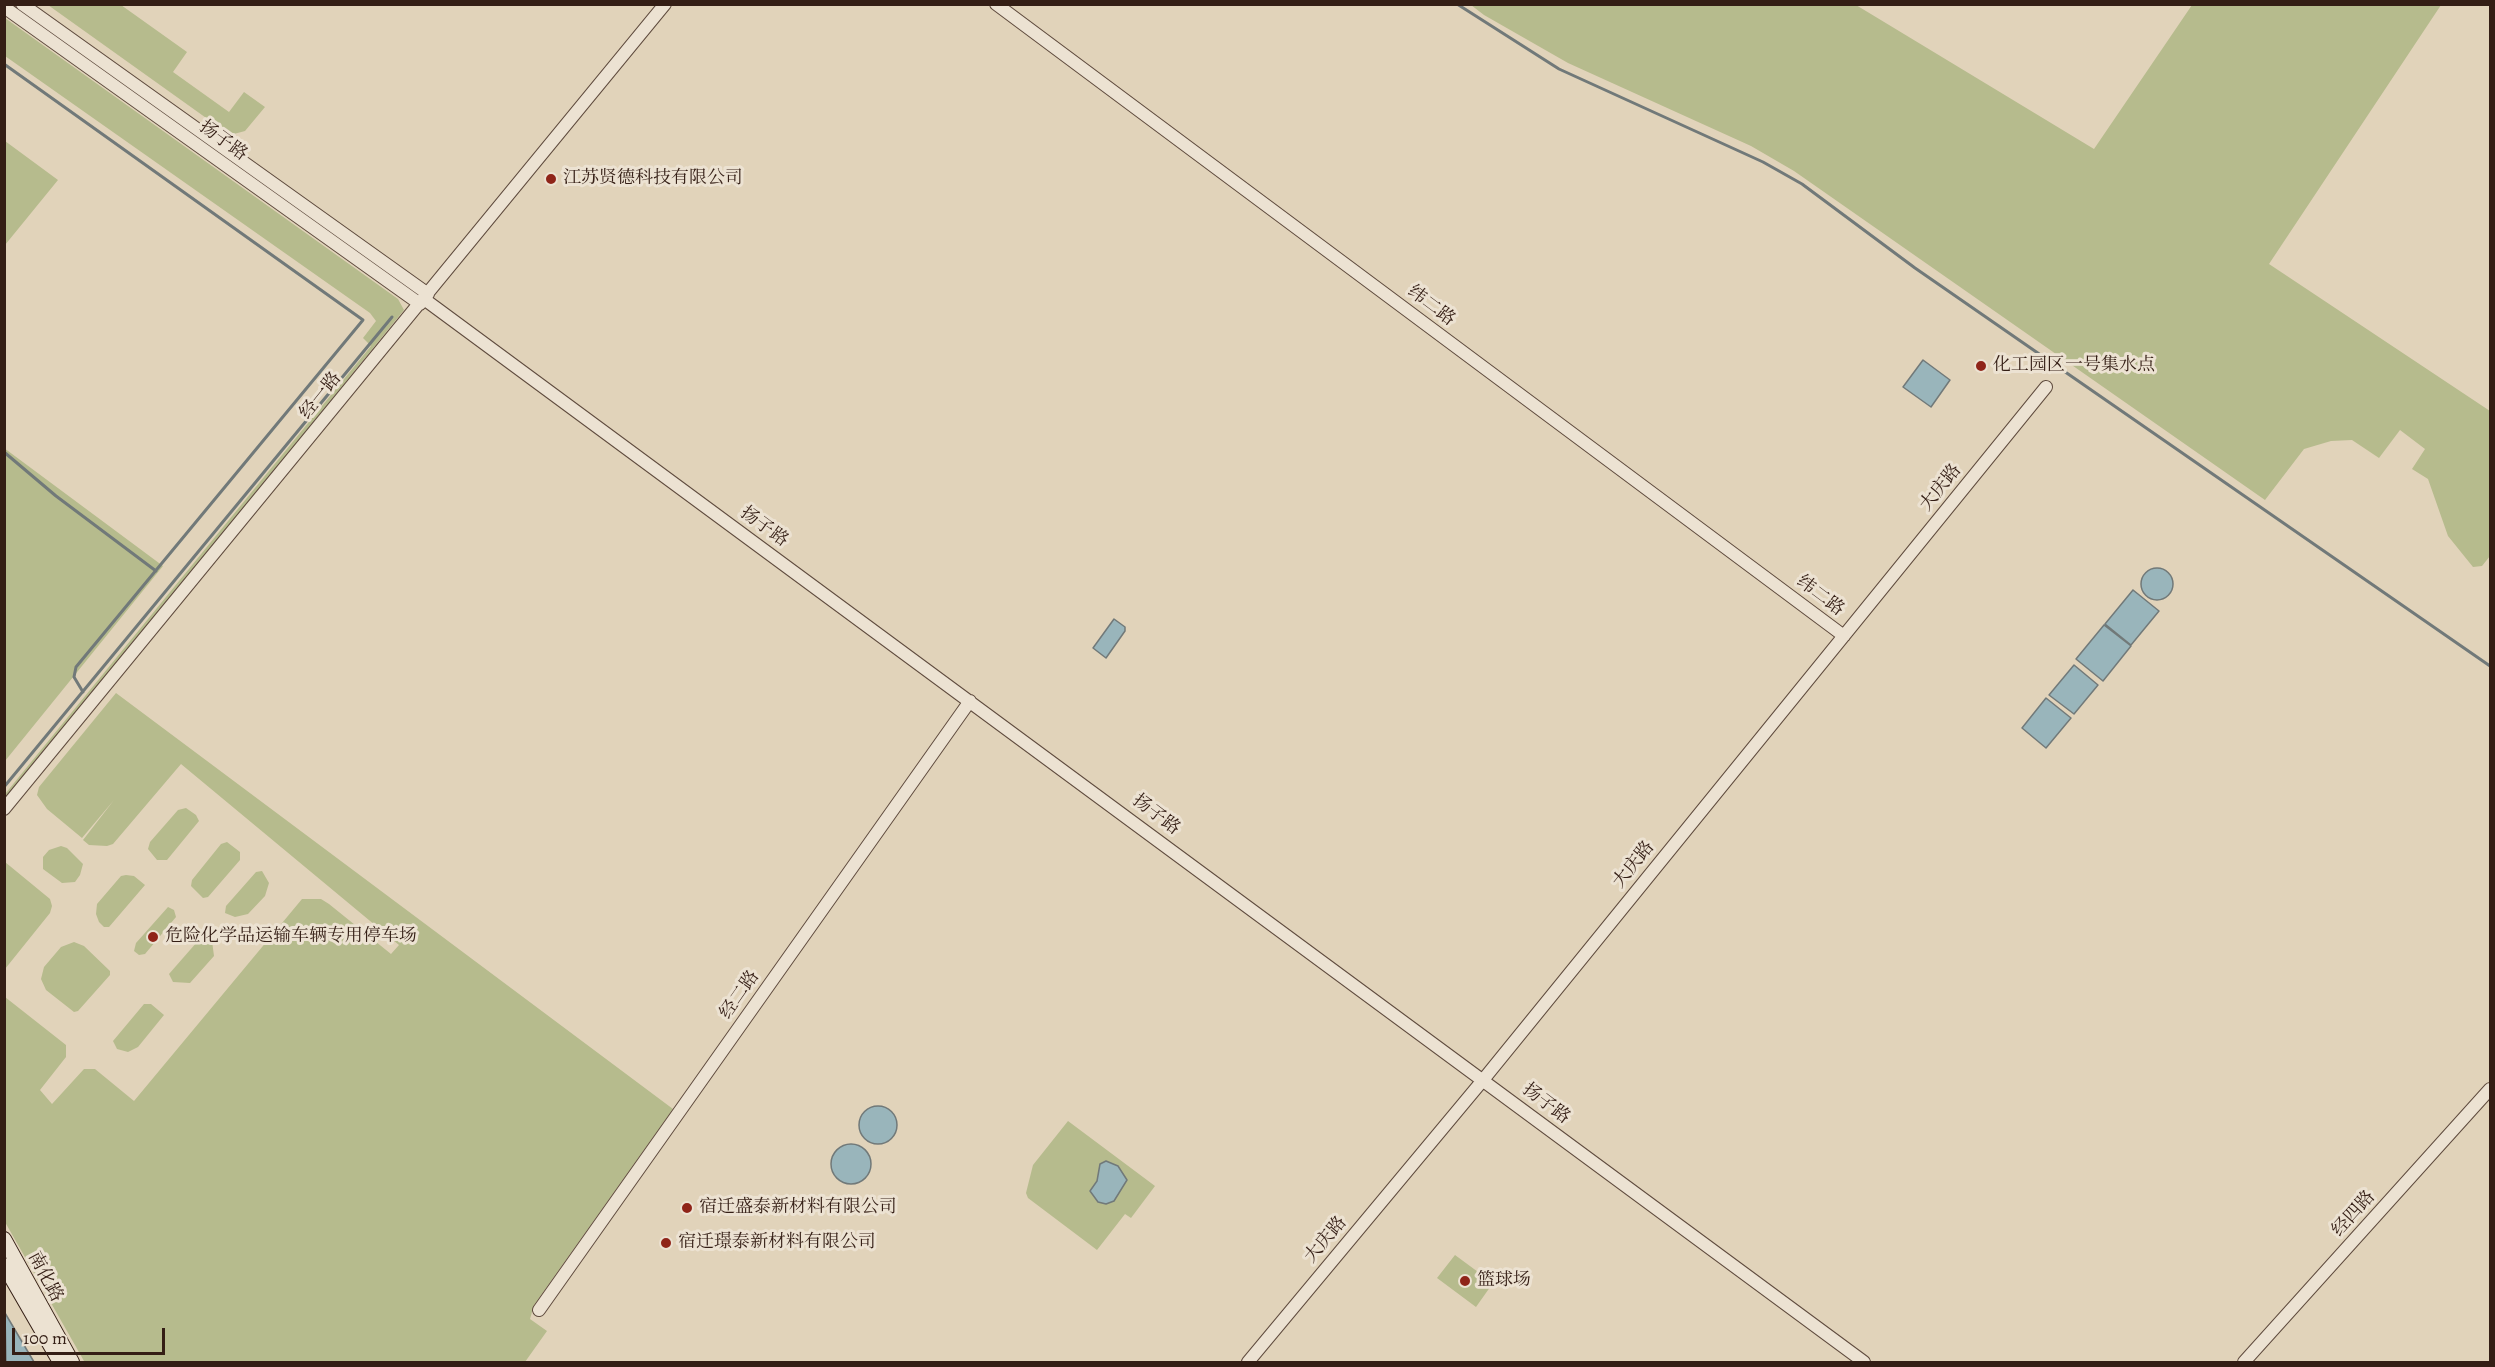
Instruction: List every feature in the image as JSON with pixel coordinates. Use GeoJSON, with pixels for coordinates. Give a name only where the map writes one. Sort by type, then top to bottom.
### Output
{"type":"FeatureCollection","features":[{"type":"Feature","properties":{"kind":"main road","name":"南化路"},"geometry":{"type":"LineString","coordinates":[[4,1239],[72,1362]]}},
{"type":"Feature","properties":{"kind":"main road","name":"南化路"},"geometry":{"type":"LineString","coordinates":[[4,1265],[60,1362]]}},
{"type":"Feature","properties":{"kind":"street","name":"扬子路"},"geometry":{"type":"LineString","coordinates":[[22,4],[1864,1362]]}},
{"type":"Feature","properties":{"kind":"street","name":"经一路"},"geometry":{"type":"LineString","coordinates":[[4,809],[665,4]]}},
{"type":"Feature","properties":{"kind":"street","name":"纬二路"},"geometry":{"type":"LineString","coordinates":[[996,4],[1844,636]]}},
{"type":"Feature","properties":{"kind":"street","name":"扬子路"},"geometry":{"type":"LineString","coordinates":[[4,7],[424,299]]}},
{"type":"Feature","properties":{"kind":"street","name":"大庆路"},"geometry":{"type":"LineString","coordinates":[[1248,1362],[1483,1080],[2046,387]]}},
{"type":"Feature","properties":{"kind":"street","name":"经二路"},"geometry":{"type":"LineString","coordinates":[[539,1310],[970,701]]}},
{"type":"Feature","properties":{"kind":"street","name":"经四路"},"geometry":{"type":"LineString","coordinates":[[2244,1362],[2490,1089]]}},
{"type":"Feature","properties":{"kind":"green space"},"geometry":{"type":"Polygon","coordinates":[[[48,5],[121,5],[187,52],[173,72],[229,112],[244,92],[265,107],[245,131],[230,135],[48,5]]]}},
{"type":"Feature","properties":{"kind":"green space"},"geometry":{"type":"Polygon","coordinates":[[[1471,5],[1856,5],[2094,149],[2192,5],[2441,5],[2269,264],[2490,411],[2490,556],[2482,566],[2473,567],[2448,536],[2428,479],[2412,469],[2425,449],[2400,430],[2379,458],[2352,440],[2331,441],[2304,449],[2265,500],[1794,171],[1751,146],[1568,63],[1484,15],[1471,5]]]}},
{"type":"Feature","properties":{"kind":"green space"},"geometry":{"type":"Polygon","coordinates":[[[5,18],[398,299],[404,310],[5,802],[5,794],[371,346],[363,338],[376,321],[370,313],[5,56],[5,18]]]}},
{"type":"Feature","properties":{"kind":"green space"},"geometry":{"type":"Polygon","coordinates":[[[5,141],[58,180],[5,245],[5,141]]]}},
{"type":"Feature","properties":{"kind":"green space"},"geometry":{"type":"Polygon","coordinates":[[[4,448],[163,566],[5,761],[4,761],[4,448]]]}},
{"type":"Feature","properties":{"kind":"green space"},"geometry":{"type":"Polygon","coordinates":[[[116,693],[673,1109],[534,1305],[530,1319],[547,1331],[525,1362],[84,1361],[5,1222],[5,997],[66,1045],[66,1057],[40,1090],[52,1104],[84,1069],[95,1069],[134,1101],[302,899],[321,899],[391,954],[399,945],[181,764],[113,844],[89,845],[83,840],[114,800],[82,838],[47,809],[37,795],[39,787],[116,693]]]}},
{"type":"Feature","properties":{"kind":"green space"},"geometry":{"type":"Polygon","coordinates":[[[186,808],[196,815],[199,821],[167,860],[157,860],[148,849],[150,842],[178,810],[186,808]]]}},
{"type":"Feature","properties":{"kind":"green space"},"geometry":{"type":"Polygon","coordinates":[[[227,842],[240,852],[240,860],[208,897],[203,898],[191,886],[192,880],[221,844],[227,842]]]}},
{"type":"Feature","properties":{"kind":"green space"},"geometry":{"type":"Polygon","coordinates":[[[61,846],[67,848],[83,864],[75,882],[62,883],[43,869],[43,857],[49,850],[61,846]]]}},
{"type":"Feature","properties":{"kind":"green space"},"geometry":{"type":"Polygon","coordinates":[[[5,862],[50,899],[52,906],[50,913],[5,969],[5,862]]]}},
{"type":"Feature","properties":{"kind":"green space"},"geometry":{"type":"Polygon","coordinates":[[[262,871],[269,883],[265,896],[248,914],[235,917],[225,913],[226,906],[256,872],[262,871]]]}},
{"type":"Feature","properties":{"kind":"green space"},"geometry":{"type":"Polygon","coordinates":[[[121,876],[134,876],[145,885],[109,927],[104,927],[96,914],[97,904],[121,876]]]}},
{"type":"Feature","properties":{"kind":"green space"},"geometry":{"type":"Polygon","coordinates":[[[168,907],[174,910],[176,917],[145,954],[139,955],[134,951],[136,943],[168,907]]]}},
{"type":"Feature","properties":{"kind":"green space"},"geometry":{"type":"Polygon","coordinates":[[[204,934],[212,941],[214,956],[190,983],[173,982],[169,974],[204,934]]]}},
{"type":"Feature","properties":{"kind":"green space"},"geometry":{"type":"Polygon","coordinates":[[[74,942],[84,946],[110,971],[110,975],[78,1011],[74,1012],[46,990],[41,979],[44,967],[61,947],[74,942]]]}},
{"type":"Feature","properties":{"kind":"green space"},"geometry":{"type":"Polygon","coordinates":[[[144,1004],[151,1004],[164,1015],[138,1047],[128,1052],[117,1049],[113,1041],[144,1004]]]}},
{"type":"Feature","properties":{"kind":"green space"},"geometry":{"type":"Polygon","coordinates":[[[1068,1121],[1155,1186],[1131,1218],[1125,1214],[1097,1250],[1028,1198],[1026,1193],[1033,1165],[1068,1121]]]}},
{"type":"Feature","properties":{"kind":"green space","name":"篮球场"},"geometry":{"type":"Polygon","coordinates":[[[1455,1255],[1493,1283],[1476,1307],[1437,1278],[1455,1255]]]}},
{"type":"Feature","properties":{"kind":"water"},"geometry":{"type":"Polygon","coordinates":[[[1923,360],[1950,380],[1931,407],[1903,387],[1923,360]]]}},
{"type":"Feature","properties":{"kind":"water"},"geometry":{"type":"Polygon","coordinates":[[[2157,568],[2168,573],[2173,584],[2168,595],[2157,600],[2146,595],[2141,584],[2146,573],[2157,568]]]}},
{"type":"Feature","properties":{"kind":"water"},"geometry":{"type":"Polygon","coordinates":[[[2133,590],[2159,611],[2131,645],[2105,624],[2133,590]]]}},
{"type":"Feature","properties":{"kind":"water"},"geometry":{"type":"Polygon","coordinates":[[[1114,619],[1125,627],[1125,631],[1106,658],[1093,648],[1114,619]]]}},
{"type":"Feature","properties":{"kind":"water"},"geometry":{"type":"Polygon","coordinates":[[[2104,625],[2131,646],[2103,681],[2076,659],[2104,625]]]}},
{"type":"Feature","properties":{"kind":"water"},"geometry":{"type":"Polygon","coordinates":[[[2074,665],[2098,685],[2074,714],[2049,695],[2074,665]]]}},
{"type":"Feature","properties":{"kind":"water"},"geometry":{"type":"Polygon","coordinates":[[[2046,698],[2071,718],[2046,748],[2022,728],[2046,698]]]}},
{"type":"Feature","properties":{"kind":"water"},"geometry":{"type":"Polygon","coordinates":[[[878,1106],[892,1111],[897,1125],[892,1139],[878,1144],[864,1139],[859,1125],[864,1111],[878,1106]]]}},
{"type":"Feature","properties":{"kind":"water"},"geometry":{"type":"Polygon","coordinates":[[[851,1144],[859,1145],[865,1150],[870,1156],[870,1172],[865,1178],[859,1183],[851,1184],[843,1183],[837,1178],[832,1172],[831,1164],[832,1156],[837,1150],[843,1145],[851,1144]]]}},
{"type":"Feature","properties":{"kind":"water"},"geometry":{"type":"Polygon","coordinates":[[[1106,1161],[1118,1166],[1127,1180],[1114,1201],[1106,1204],[1098,1202],[1090,1191],[1097,1181],[1100,1164],[1106,1161]]]}},
{"type":"Feature","properties":{"kind":"water"},"geometry":{"type":"Polygon","coordinates":[[[5,1313],[34,1362],[6,1362],[5,1313]]]}},
{"type":"Feature","properties":{"kind":"waterway"},"geometry":{"type":"LineString","coordinates":[[1457,4],[1559,69],[1763,162],[1802,184],[1915,268],[2490,666]]}},
{"type":"Feature","properties":{"kind":"waterway"},"geometry":{"type":"LineString","coordinates":[[4,64],[363,320],[76,667],[74,677],[83,692]]}},
{"type":"Feature","properties":{"kind":"waterway"},"geometry":{"type":"LineString","coordinates":[[4,787],[392,317]]}},
{"type":"Feature","properties":{"kind":"waterway"},"geometry":{"type":"LineString","coordinates":[[4,452],[56,496],[156,571]]}},
{"type":"Feature","properties":{"kind":"place","name":"江苏贤德科技有限公司"},"geometry":{"type":"Point","coordinates":[551,179]}},
{"type":"Feature","properties":{"kind":"place","name":"化工园区一号集水点"},"geometry":{"type":"Point","coordinates":[1981,366]}},
{"type":"Feature","properties":{"kind":"place","name":"危险化学品运输车辆专用停车场"},"geometry":{"type":"Point","coordinates":[153,937]}},
{"type":"Feature","properties":{"kind":"place","name":"宿迁盛泰新材料有限公司"},"geometry":{"type":"Point","coordinates":[687,1208]}},
{"type":"Feature","properties":{"kind":"place","name":"宿迁璟泰新材料有限公司"},"geometry":{"type":"Point","coordinates":[666,1243]}},
{"type":"Feature","properties":{"kind":"place","name":"篮球场"},"geometry":{"type":"Point","coordinates":[1465,1281]}}]}
